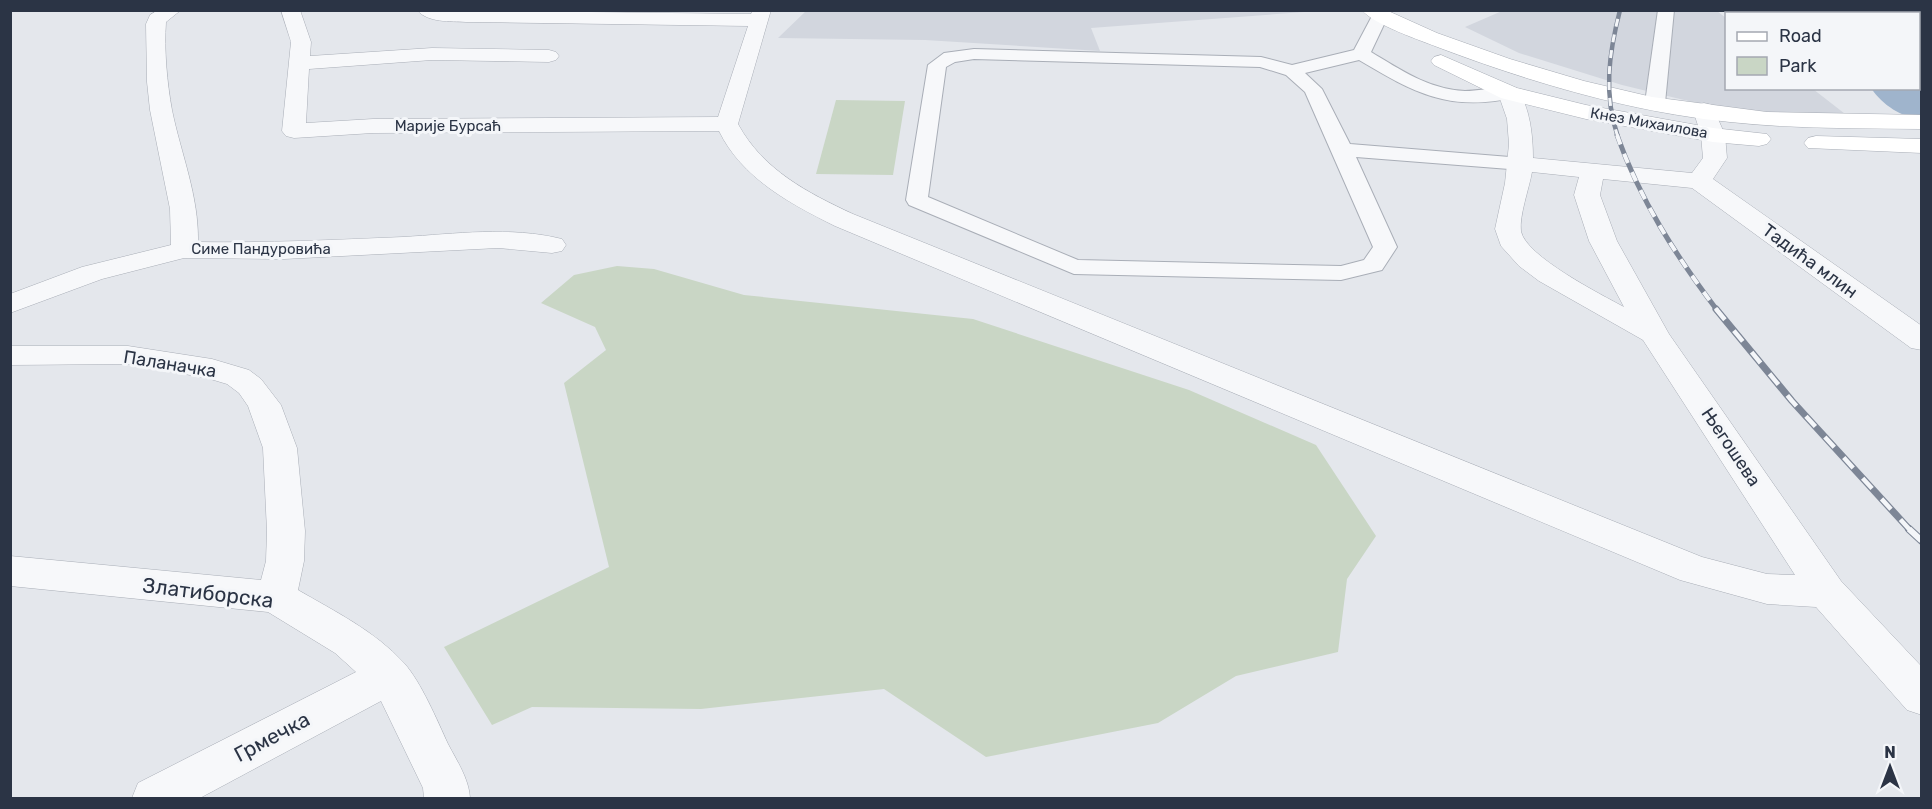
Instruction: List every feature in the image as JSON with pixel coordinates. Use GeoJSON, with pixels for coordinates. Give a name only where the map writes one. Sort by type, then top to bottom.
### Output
{"type":"FeatureCollection","features":[{"type":"Feature","properties":{"kind":"main road","name":"Кнез Михаилова"},"geometry":{"type":"LineString","coordinates":[[1383,17],[1508,66],[1586,88],[1654,103],[1765,119],[1922,122]]}},
{"type":"Feature","properties":{"kind":"main road","name":"Кнез Михаилова"},"geometry":{"type":"LineString","coordinates":[[1383,17],[1435,58],[1509,93],[1586,112],[1713,135],[1812,143],[1911,146]]}},
{"type":"Feature","properties":{"kind":"street","name":"Симе Пандуровића"},"geometry":{"type":"LineString","coordinates":[[172,10],[157,19],[156,24],[158,91],[185,206],[184,250],[285,251],[498,240],[552,245]]}},
{"type":"Feature","properties":{"kind":"street","name":"Марије Бурсаћ"},"geometry":{"type":"LineString","coordinates":[[290,10],[301,42],[294,132],[373,126],[727,124]]}},
{"type":"Feature","properties":{"kind":"street"},"geometry":{"type":"LineString","coordinates":[[426,10],[434,14],[466,16],[760,15],[727,124],[732,137],[744,153],[762,171],[803,200],[844,220],[1694,570],[1767,589],[1827,592]]}},
{"type":"Feature","properties":{"kind":"street"},"geometry":{"type":"LineString","coordinates":[[301,63],[452,54],[549,56]]}},
{"type":"Feature","properties":{"kind":"street"},"geometry":{"type":"LineString","coordinates":[[1509,93],[1519,116],[1522,164],[1508,233],[1517,250],[1578,294],[1654,334]]}},
{"type":"Feature","properties":{"kind":"street"},"geometry":{"type":"LineString","coordinates":[[1522,164],[1699,181],[1715,158],[1713,135],[1704,110]]}},
{"type":"Feature","properties":{"kind":"street","name":"Његошева"},"geometry":{"type":"LineString","coordinates":[[1592,172],[1587,195],[1603,240],[1654,334],[1827,592],[1922,697]]}},
{"type":"Feature","properties":{"kind":"street","name":"Тадића млин"},"geometry":{"type":"LineString","coordinates":[[1699,181],[1922,341]]}},
{"type":"Feature","properties":{"kind":"street"},"geometry":{"type":"LineString","coordinates":[[10,304],[92,273],[184,250]]}},
{"type":"Feature","properties":{"kind":"street","name":"Паланачка"},"geometry":{"type":"LineString","coordinates":[[10,356],[128,355],[212,369],[238,377],[250,386],[264,405],[280,448],[286,531],[285,561],[276,597]]}},
{"type":"Feature","properties":{"kind":"street","name":"Златиборска"},"geometry":{"type":"LineString","coordinates":[[10,571],[276,597],[350,641],[389,676],[416,724],[446,788],[447,798]]}},
{"type":"Feature","properties":{"kind":"street","name":"Грмечка"},"geometry":{"type":"LineString","coordinates":[[155,798],[389,676]]}},
{"type":"Feature","properties":{"kind":"lane"},"geometry":{"type":"LineString","coordinates":[[1654,103],[1666,10]]}},
{"type":"Feature","properties":{"kind":"lane"},"geometry":{"type":"LineString","coordinates":[[1361,54],[1383,17]]}},
{"type":"Feature","properties":{"kind":"lane"},"geometry":{"type":"LineString","coordinates":[[974,54],[1261,62],[1292,71],[1313,89],[1342,150],[1385,247],[1373,265],[1341,273],[1074,267],[917,200],[937,65],[950,57],[974,54]]}},
{"type":"Feature","properties":{"kind":"lane"},"geometry":{"type":"LineString","coordinates":[[1292,71],[1361,54],[1423,88],[1462,96],[1487,97],[1509,93]]}},
{"type":"Feature","properties":{"kind":"lane"},"geometry":{"type":"LineString","coordinates":[[1342,150],[1522,164]]}},
{"type":"Feature","properties":{"kind":"shaded area"},"geometry":{"type":"Polygon","coordinates":[[[1302,10],[1304,12],[1091,28],[1100,51],[925,40],[778,38],[806,11],[1302,10]]]}},
{"type":"Feature","properties":{"kind":"shaded area"},"geometry":{"type":"Polygon","coordinates":[[[1502,11],[1717,11],[1725,17],[1725,90],[1814,90],[1849,117],[1738,113],[1622,85],[1519,53],[1465,27],[1502,11]]]}},
{"type":"Feature","properties":{"kind":"green space"},"geometry":{"type":"Polygon","coordinates":[[[836,100],[905,101],[893,175],[816,174],[836,100]]]}},
{"type":"Feature","properties":{"kind":"green space"},"geometry":{"type":"Polygon","coordinates":[[[617,266],[654,269],[744,295],[973,319],[1189,390],[1316,445],[1376,536],[1347,579],[1338,652],[1236,676],[1158,723],[986,757],[884,689],[701,709],[532,707],[492,725],[444,647],[609,567],[564,383],[606,350],[595,327],[541,303],[574,275],[617,266]]]}},
{"type":"Feature","properties":{"kind":"waterway"},"geometry":{"type":"LineString","coordinates":[[1901,90],[1922,104]]}},
{"type":"Feature","properties":{"kind":"railway"},"geometry":{"type":"LineString","coordinates":[[1618,137],[1610,105],[1609,74],[1620,10]]}},
{"type":"Feature","properties":{"kind":"railway"},"geometry":{"type":"LineString","coordinates":[[1617,135],[1626,159],[1660,227],[1717,310]]}},
{"type":"Feature","properties":{"kind":"railway"},"geometry":{"type":"LineString","coordinates":[[1716,309],[1792,401],[1910,530]]}},
{"type":"Feature","properties":{"kind":"railway"},"geometry":{"type":"LineString","coordinates":[[1910,530],[1922,541]]}}]}
